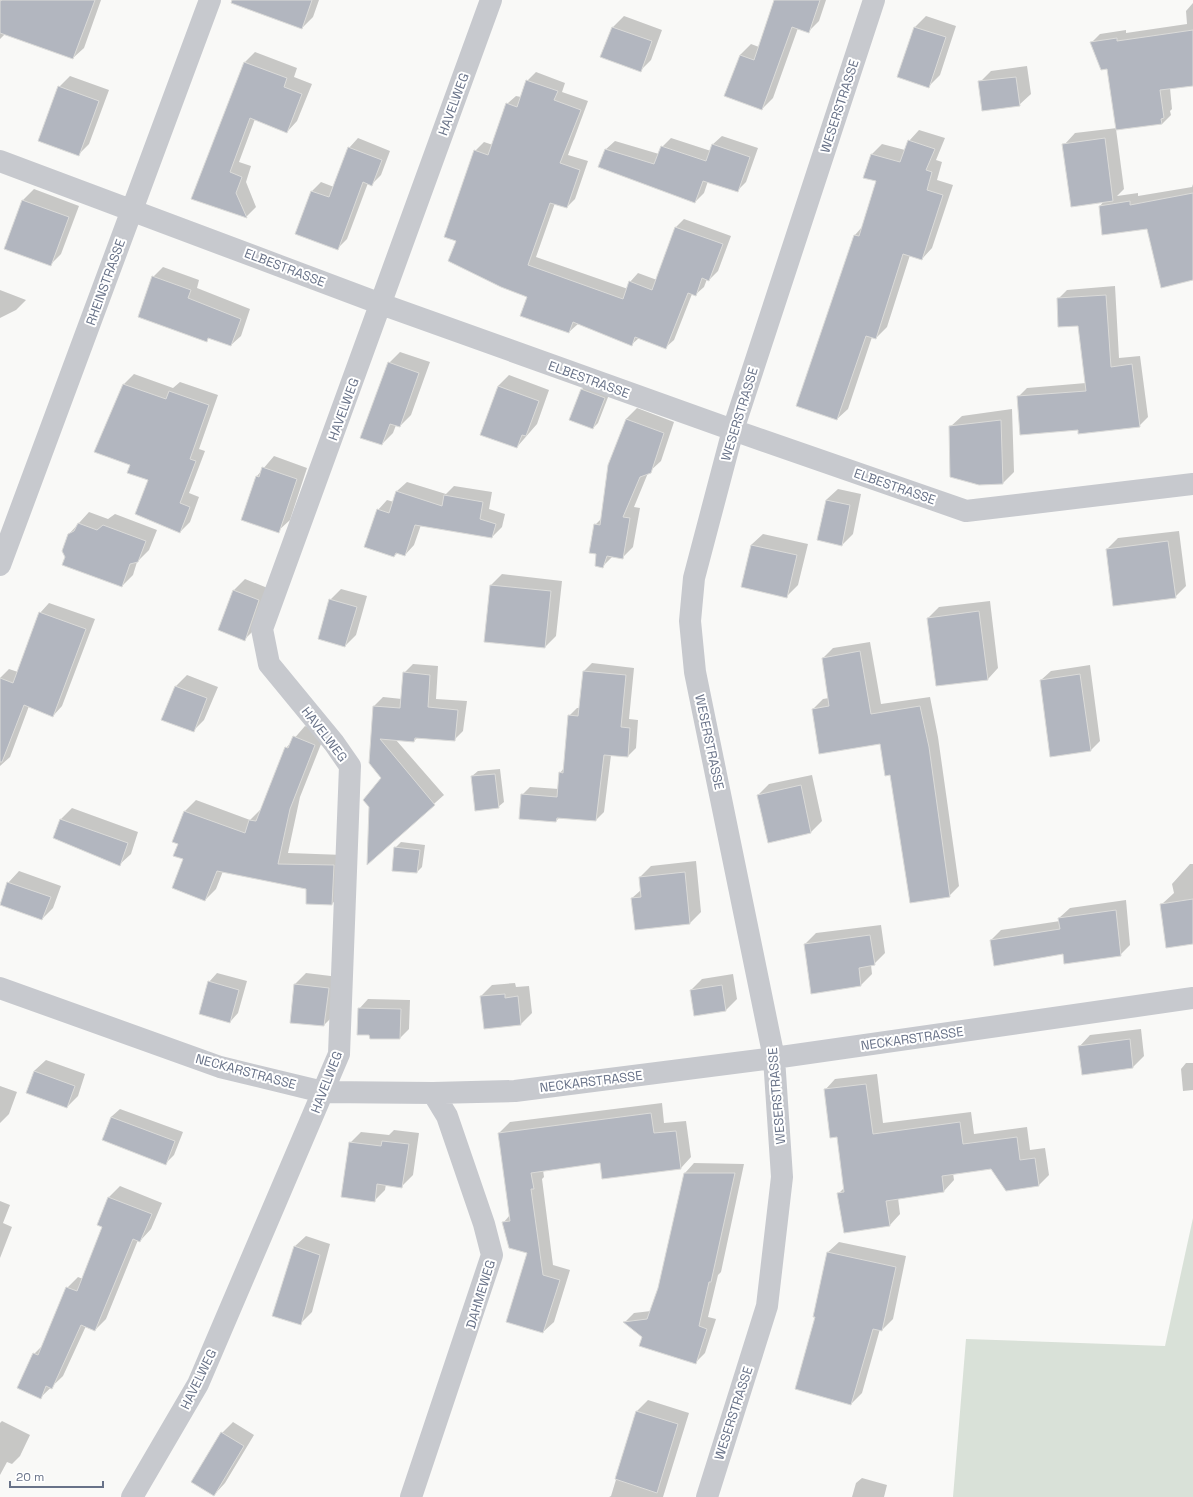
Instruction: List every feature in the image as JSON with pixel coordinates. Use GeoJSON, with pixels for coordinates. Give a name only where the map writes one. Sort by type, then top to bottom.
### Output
{"type":"FeatureCollection","features":[{"type":"Feature","properties":{"kind":"street","name":"RHEINSTRASSE"},"geometry":{"type":"LineString","coordinates":[[0,565],[210,0]]}},
{"type":"Feature","properties":{"kind":"street","name":"HAVELWEG"},"geometry":{"type":"LineString","coordinates":[[132,1497],[198,1384],[340,1054],[350,766],[334,743],[269,664],[262,629],[382,304],[491,0]]}},
{"type":"Feature","properties":{"kind":"street","name":"WESERSTRASSE"},"geometry":{"type":"LineString","coordinates":[[707,1497],[767,1306],[782,1177],[774,1058],[695,672],[690,621],[694,578],[733,430],[874,0]]}},
{"type":"Feature","properties":{"kind":"street","name":"ELBESTRASSE"},"geometry":{"type":"LineString","coordinates":[[0,161],[382,304],[733,430],[966,511],[1193,484]]}},
{"type":"Feature","properties":{"kind":"street","name":"NECKARSTRASSE"},"geometry":{"type":"LineString","coordinates":[[0,988],[220,1067],[323,1092],[433,1093],[515,1091],[774,1058],[1193,998]]}},
{"type":"Feature","properties":{"kind":"street","name":"DAHMEWEG"},"geometry":{"type":"LineString","coordinates":[[411,1497],[492,1255],[484,1224],[447,1116],[433,1093]]}},
{"type":"Feature","properties":{"kind":"shaded area"},"geometry":{"type":"Polygon","coordinates":[[[1193,1218],[1193,1497],[953,1497],[966,1339],[1165,1346],[1193,1218]]]}},
{"type":"Feature","properties":{"kind":"building"},"geometry":{"type":"Polygon","coordinates":[[[95,0],[73,59],[0,33],[0,1],[95,0]]]}},
{"type":"Feature","properties":{"kind":"building"},"geometry":{"type":"Polygon","coordinates":[[[232,0],[312,0],[302,29],[231,3],[232,0]]]}},
{"type":"Feature","properties":{"kind":"building"},"geometry":{"type":"Polygon","coordinates":[[[774,0],[820,0],[809,33],[792,27],[762,110],[724,96],[740,55],[754,60],[774,0]]]}},
{"type":"Feature","properties":{"kind":"building"},"geometry":{"type":"Polygon","coordinates":[[[612,27],[652,41],[641,72],[600,57],[612,27]]]}},
{"type":"Feature","properties":{"kind":"building"},"geometry":{"type":"Polygon","coordinates":[[[914,27],[946,37],[929,88],[897,77],[914,27]]]}},
{"type":"Feature","properties":{"kind":"building"},"geometry":{"type":"Polygon","coordinates":[[[1193,30],[1193,86],[1160,90],[1164,118],[1161,119],[1162,124],[1116,130],[1107,69],[1101,70],[1090,42],[1117,38],[1117,41],[1193,30]]]}},
{"type":"Feature","properties":{"kind":"building"},"geometry":{"type":"Polygon","coordinates":[[[244,62],[287,78],[284,87],[302,94],[287,133],[250,118],[230,172],[242,177],[236,193],[247,218],[191,199],[244,62]]]}},
{"type":"Feature","properties":{"kind":"building"},"geometry":{"type":"Polygon","coordinates":[[[1016,77],[1020,106],[982,111],[978,81],[1016,77]]]}},
{"type":"Feature","properties":{"kind":"building"},"geometry":{"type":"Polygon","coordinates":[[[526,80],[558,91],[554,100],[581,110],[560,163],[580,170],[567,208],[550,203],[528,265],[623,299],[629,281],[652,290],[675,227],[723,244],[709,281],[702,278],[696,296],[688,293],[666,349],[635,337],[632,346],[573,322],[569,333],[520,316],[527,297],[501,287],[448,261],[456,241],[444,237],[474,150],[488,155],[506,103],[517,107],[526,80]]]}},
{"type":"Feature","properties":{"kind":"building"},"geometry":{"type":"Polygon","coordinates":[[[58,86],[99,101],[79,156],[38,141],[58,86]]]}},
{"type":"Feature","properties":{"kind":"building"},"geometry":{"type":"Polygon","coordinates":[[[1105,138],[1113,201],[1071,207],[1062,144],[1105,138]]]}},
{"type":"Feature","properties":{"kind":"building"},"geometry":{"type":"Polygon","coordinates":[[[908,140],[935,149],[926,170],[932,172],[927,190],[943,195],[922,260],[903,254],[876,339],[866,336],[837,420],[796,406],[854,235],[859,236],[876,181],[863,178],[871,154],[900,162],[908,140]]]}},
{"type":"Feature","properties":{"kind":"building"},"geometry":{"type":"Polygon","coordinates":[[[712,144],[750,157],[738,192],[703,181],[695,203],[598,167],[605,149],[654,164],[661,146],[706,161],[712,144]]]}},
{"type":"Feature","properties":{"kind":"building"},"geometry":{"type":"Polygon","coordinates":[[[348,147],[382,160],[372,186],[363,182],[338,250],[295,234],[311,191],[329,197],[348,147]]]}},
{"type":"Feature","properties":{"kind":"building"},"geometry":{"type":"Polygon","coordinates":[[[1193,193],[1193,280],[1161,288],[1147,229],[1102,235],[1099,206],[1130,201],[1130,205],[1193,193]]]}},
{"type":"Feature","properties":{"kind":"building"},"geometry":{"type":"Polygon","coordinates":[[[22,200],[69,217],[51,266],[4,249],[22,200]]]}},
{"type":"Feature","properties":{"kind":"building"},"geometry":{"type":"Polygon","coordinates":[[[152,276],[191,290],[188,298],[241,319],[231,346],[208,338],[207,342],[138,317],[152,276]]]}},
{"type":"Feature","properties":{"kind":"building"},"geometry":{"type":"Polygon","coordinates":[[[1106,295],[1111,367],[1132,364],[1140,427],[1078,434],[1078,430],[1020,435],[1017,396],[1086,391],[1078,326],[1058,327],[1057,298],[1106,295]]]}},
{"type":"Feature","properties":{"kind":"building"},"geometry":{"type":"Polygon","coordinates":[[[388,362],[419,373],[400,427],[390,424],[382,445],[360,438],[388,362]]]}},
{"type":"Feature","properties":{"kind":"building"},"geometry":{"type":"Polygon","coordinates":[[[123,384],[166,399],[169,391],[209,405],[190,459],[196,461],[180,503],[190,507],[180,533],[135,514],[148,480],[127,473],[130,465],[94,452],[123,384]]]}},
{"type":"Feature","properties":{"kind":"building"},"geometry":{"type":"Polygon","coordinates":[[[498,386],[539,401],[526,436],[522,435],[517,448],[480,435],[498,386]]]}},
{"type":"Feature","properties":{"kind":"building"},"geometry":{"type":"Polygon","coordinates":[[[581,389],[605,398],[593,429],[569,420],[581,389]]]}},
{"type":"Feature","properties":{"kind":"building"},"geometry":{"type":"Polygon","coordinates":[[[626,419],[664,433],[651,473],[640,477],[623,517],[630,518],[623,559],[607,556],[603,568],[595,566],[596,554],[589,553],[594,524],[600,525],[608,465],[626,419]]]}},
{"type":"Feature","properties":{"kind":"building"},"geometry":{"type":"Polygon","coordinates":[[[1001,420],[1003,484],[979,485],[950,477],[949,426],[1001,420]]]}},
{"type":"Feature","properties":{"kind":"building"},"geometry":{"type":"Polygon","coordinates":[[[262,467],[297,479],[279,533],[241,520],[256,476],[259,477],[262,467]]]}},
{"type":"Feature","properties":{"kind":"building"},"geometry":{"type":"Polygon","coordinates":[[[396,491],[442,506],[444,495],[483,502],[480,519],[496,524],[492,538],[415,525],[405,556],[396,553],[394,557],[364,547],[377,509],[389,513],[396,491]]]}},
{"type":"Feature","properties":{"kind":"building"},"geometry":{"type":"Polygon","coordinates":[[[826,500],[850,505],[842,546],[817,540],[826,500]]]}},
{"type":"Feature","properties":{"kind":"building"},"geometry":{"type":"Polygon","coordinates":[[[78,523],[97,530],[103,525],[146,541],[138,562],[130,564],[122,587],[62,565],[65,557],[62,551],[68,534],[74,531],[78,523]]]}},
{"type":"Feature","properties":{"kind":"building"},"geometry":{"type":"Polygon","coordinates":[[[1168,541],[1176,598],[1113,606],[1106,549],[1168,541]]]}},
{"type":"Feature","properties":{"kind":"building"},"geometry":{"type":"Polygon","coordinates":[[[751,545],[797,555],[787,598],[741,587],[751,545]]]}},
{"type":"Feature","properties":{"kind":"building"},"geometry":{"type":"Polygon","coordinates":[[[490,585],[551,591],[545,648],[484,642],[490,585]]]}},
{"type":"Feature","properties":{"kind":"building"},"geometry":{"type":"Polygon","coordinates":[[[233,590],[259,600],[245,641],[218,630],[233,590]]]}},
{"type":"Feature","properties":{"kind":"building"},"geometry":{"type":"Polygon","coordinates":[[[329,599],[357,607],[345,647],[318,639],[329,599]]]}},
{"type":"Feature","properties":{"kind":"building"},"geometry":{"type":"Polygon","coordinates":[[[979,611],[988,680],[936,686],[927,618],[979,611]]]}},
{"type":"Feature","properties":{"kind":"building"},"geometry":{"type":"Polygon","coordinates":[[[39,612],[86,629],[53,717],[24,705],[2,762],[0,762],[0,678],[13,683],[39,612]]]}},
{"type":"Feature","properties":{"kind":"building"},"geometry":{"type":"Polygon","coordinates":[[[860,651],[871,714],[920,706],[929,747],[950,897],[910,903],[890,775],[885,776],[880,744],[819,754],[812,709],[829,706],[822,658],[860,651]]]}},
{"type":"Feature","properties":{"kind":"building"},"geometry":{"type":"Polygon","coordinates":[[[583,671],[626,675],[621,727],[630,728],[628,757],[604,755],[596,821],[557,818],[556,822],[519,819],[521,794],[557,797],[559,772],[563,773],[568,715],[578,716],[583,671]]]}},
{"type":"Feature","properties":{"kind":"building"},"geometry":{"type":"Polygon","coordinates":[[[403,672],[430,675],[428,707],[458,710],[455,741],[415,738],[414,742],[380,739],[435,805],[367,865],[369,807],[363,800],[381,778],[369,763],[373,706],[400,708],[403,672]]]}},
{"type":"Feature","properties":{"kind":"building"},"geometry":{"type":"Polygon","coordinates":[[[1080,674],[1091,751],[1050,757],[1040,680],[1080,674]]]}},
{"type":"Feature","properties":{"kind":"building"},"geometry":{"type":"Polygon","coordinates":[[[175,686],[207,698],[194,732],[161,720],[175,686]]]}},
{"type":"Feature","properties":{"kind":"building"},"geometry":{"type":"Polygon","coordinates":[[[293,736],[315,745],[290,809],[278,864],[334,865],[332,905],[306,904],[306,889],[217,871],[205,901],[172,888],[183,859],[173,856],[178,844],[172,842],[184,811],[245,833],[249,820],[256,821],[285,747],[288,748],[293,736]]]}},
{"type":"Feature","properties":{"kind":"building"},"geometry":{"type":"Polygon","coordinates":[[[495,774],[499,808],[475,811],[471,776],[495,774]]]}},
{"type":"Feature","properties":{"kind":"building"},"geometry":{"type":"Polygon","coordinates":[[[801,785],[811,833],[768,843],[757,795],[801,785]]]}},
{"type":"Feature","properties":{"kind":"building"},"geometry":{"type":"Polygon","coordinates":[[[60,819],[128,843],[120,866],[53,838],[60,819]]]}},
{"type":"Feature","properties":{"kind":"building"},"geometry":{"type":"Polygon","coordinates":[[[394,847],[420,850],[417,873],[392,871],[394,847]]]}},
{"type":"Feature","properties":{"kind":"building"},"geometry":{"type":"Polygon","coordinates":[[[685,872],[690,924],[635,930],[631,898],[641,897],[639,877],[685,872]]]}},
{"type":"Feature","properties":{"kind":"building"},"geometry":{"type":"Polygon","coordinates":[[[7,882],[51,897],[42,920],[0,905],[7,882]]]}},
{"type":"Feature","properties":{"kind":"building"},"geometry":{"type":"Polygon","coordinates":[[[1193,899],[1193,944],[1166,948],[1160,904],[1193,899]]]}},
{"type":"Feature","properties":{"kind":"building"},"geometry":{"type":"Polygon","coordinates":[[[1116,910],[1121,956],[1064,964],[1063,954],[994,966],[990,940],[1060,929],[1058,918],[1116,910]]]}},
{"type":"Feature","properties":{"kind":"building"},"geometry":{"type":"Polygon","coordinates":[[[870,935],[875,965],[859,968],[861,986],[811,994],[804,944],[870,935]]]}},
{"type":"Feature","properties":{"kind":"building"},"geometry":{"type":"Polygon","coordinates":[[[208,981],[239,990],[230,1023],[199,1014],[208,981]]]}},
{"type":"Feature","properties":{"kind":"building"},"geometry":{"type":"Polygon","coordinates":[[[294,984],[329,988],[324,1026],[290,1023],[294,984]]]}},
{"type":"Feature","properties":{"kind":"building"},"geometry":{"type":"Polygon","coordinates":[[[722,985],[726,1011],[694,1016],[690,990],[722,985]]]}},
{"type":"Feature","properties":{"kind":"building"},"geometry":{"type":"Polygon","coordinates":[[[505,994],[505,998],[518,996],[521,1025],[484,1029],[480,996],[505,994]]]}},
{"type":"Feature","properties":{"kind":"building"},"geometry":{"type":"Polygon","coordinates":[[[358,1008],[401,1009],[400,1039],[370,1039],[369,1035],[357,1035],[358,1008]]]}},
{"type":"Feature","properties":{"kind":"building"},"geometry":{"type":"Polygon","coordinates":[[[1130,1039],[1133,1068],[1082,1075],[1078,1046],[1130,1039]]]}},
{"type":"Feature","properties":{"kind":"building"},"geometry":{"type":"Polygon","coordinates":[[[34,1071],[75,1086],[67,1108],[26,1093],[34,1071]]]}},
{"type":"Feature","properties":{"kind":"building"},"geometry":{"type":"Polygon","coordinates":[[[866,1084],[873,1134],[960,1122],[963,1144],[1017,1137],[1020,1160],[1035,1158],[1039,1186],[1006,1191],[991,1169],[942,1176],[944,1192],[886,1201],[890,1226],[844,1233],[837,1193],[844,1192],[837,1137],[830,1138],[824,1089],[866,1084]]]}},
{"type":"Feature","properties":{"kind":"building"},"geometry":{"type":"Polygon","coordinates":[[[651,1113],[654,1133],[676,1131],[681,1169],[602,1179],[600,1163],[531,1173],[534,1189],[531,1189],[543,1275],[560,1280],[543,1333],[506,1322],[527,1253],[509,1248],[502,1222],[510,1221],[498,1133],[651,1113]]]}},
{"type":"Feature","properties":{"kind":"building"},"geometry":{"type":"Polygon","coordinates":[[[111,1117],[175,1141],[166,1165],[102,1140],[111,1117]]]}},
{"type":"Feature","properties":{"kind":"building"},"geometry":{"type":"Polygon","coordinates":[[[382,1141],[409,1144],[402,1188],[377,1184],[375,1202],[341,1197],[349,1142],[381,1146],[382,1141]]]}},
{"type":"Feature","properties":{"kind":"building"},"geometry":{"type":"Polygon","coordinates":[[[684,1173],[735,1173],[711,1282],[709,1282],[699,1326],[707,1329],[696,1364],[639,1346],[642,1337],[623,1322],[647,1319],[658,1288],[684,1173]]]}},
{"type":"Feature","properties":{"kind":"building"},"geometry":{"type":"Polygon","coordinates":[[[108,1197],[152,1214],[140,1242],[133,1239],[95,1331],[81,1325],[52,1389],[46,1386],[41,1399],[17,1388],[33,1353],[38,1355],[66,1287],[77,1291],[102,1227],[97,1225],[108,1197]]]}},
{"type":"Feature","properties":{"kind":"building"},"geometry":{"type":"Polygon","coordinates":[[[294,1246],[320,1255],[301,1325],[272,1316],[294,1246]]]}},
{"type":"Feature","properties":{"kind":"building"},"geometry":{"type":"Polygon","coordinates":[[[827,1252],[896,1267],[882,1331],[873,1329],[851,1405],[795,1389],[815,1317],[813,1317],[827,1252]]]}},
{"type":"Feature","properties":{"kind":"building"},"geometry":{"type":"Polygon","coordinates":[[[636,1411],[678,1424],[657,1493],[615,1479],[636,1411]]]}},
{"type":"Feature","properties":{"kind":"building"},"geometry":{"type":"Polygon","coordinates":[[[221,1432],[244,1446],[214,1496],[191,1482],[221,1432]]]}}]}
